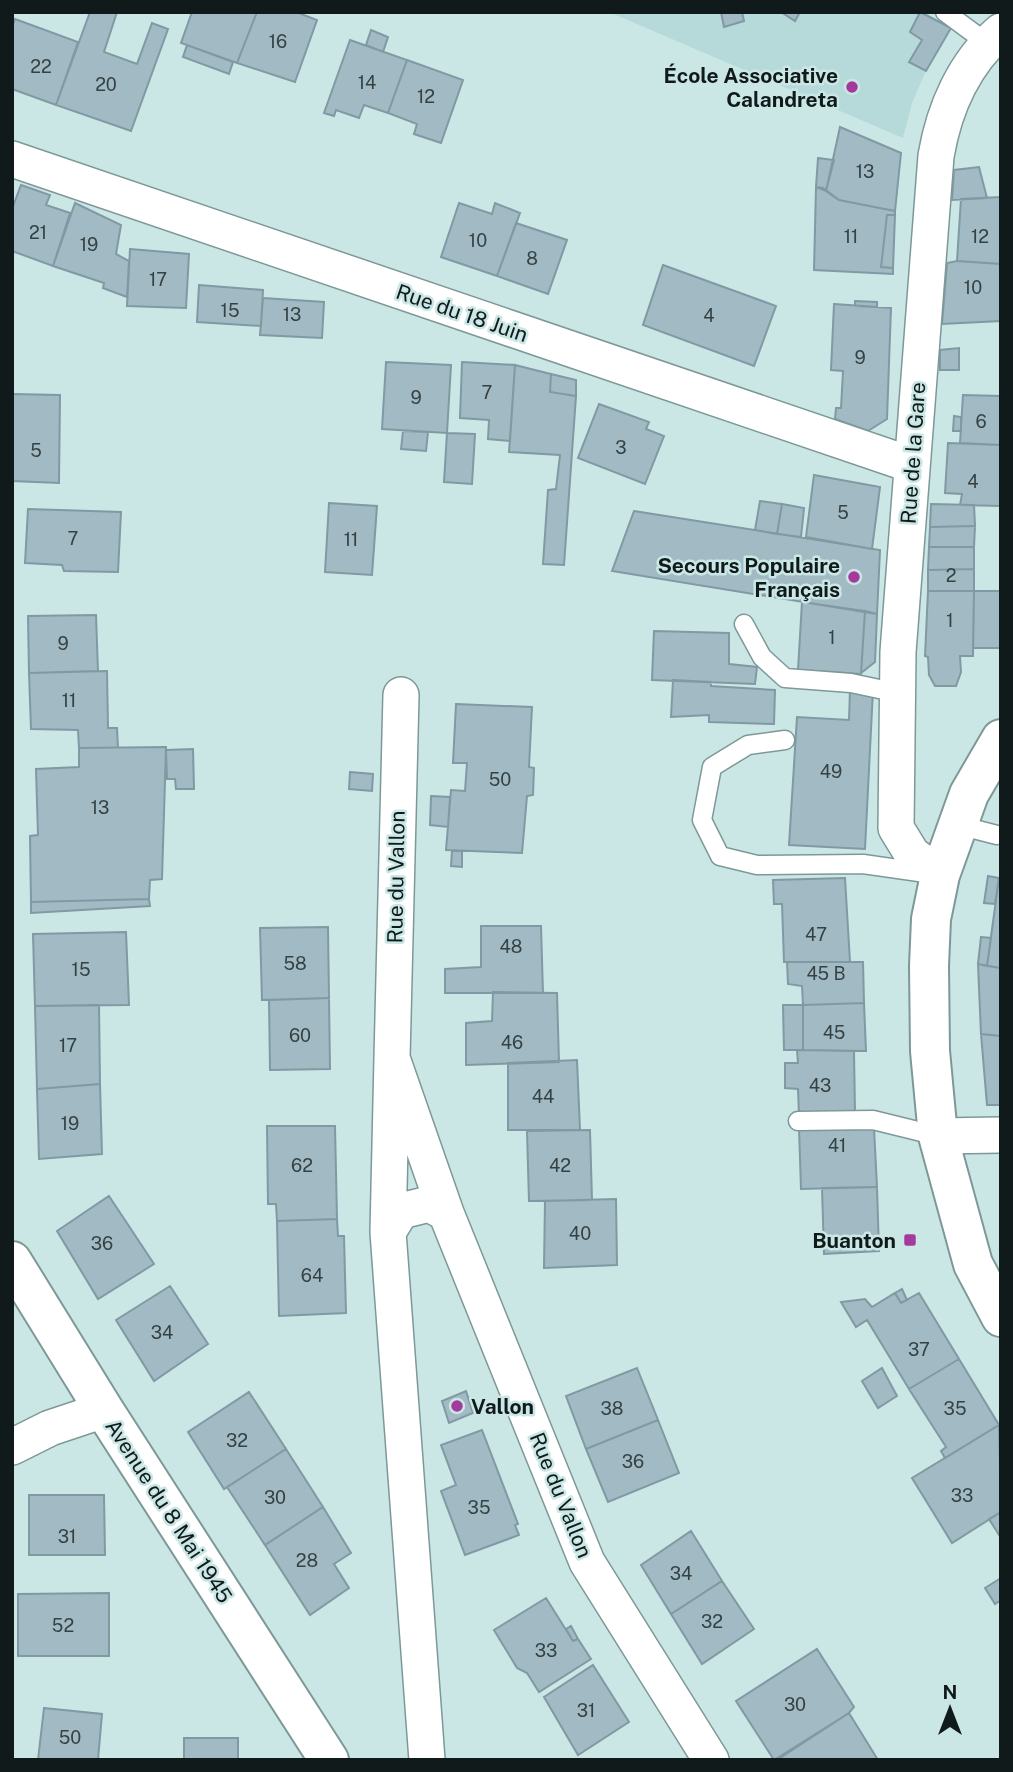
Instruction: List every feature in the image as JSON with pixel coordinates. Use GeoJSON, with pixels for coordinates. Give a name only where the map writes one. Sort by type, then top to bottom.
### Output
{"type":"FeatureCollection","features":[{"type":"Feature","properties":{"kind":"main road"},"geometry":{"type":"LineString","coordinates":[[1001,739],[969,794],[940,875],[931,919],[929,966],[930,1051],[938,1136],[973,1264],[1001,1317]]}},
{"type":"Feature","properties":{"kind":"main road","name":"Avenue du 8 Mai 1945"},"geometry":{"type":"LineString","coordinates":[[12,1261],[104,1410],[329,1760]]}},
{"type":"Feature","properties":{"kind":"street","name":"Rue de la Gare"},"geometry":{"type":"LineString","coordinates":[[940,875],[912,854],[896,828],[898,693],[912,465],[941,126],[968,69],[994,37]]}},
{"type":"Feature","properties":{"kind":"street","name":"Rue du 18 Juin"},"geometry":{"type":"LineString","coordinates":[[12,159],[912,465]]}},
{"type":"Feature","properties":{"kind":"street","name":"Rue du Vallon"},"geometry":{"type":"LineString","coordinates":[[401,695],[388,1232],[427,1760]]}},
{"type":"Feature","properties":{"kind":"street","name":"Rue du Vallon"},"geometry":{"type":"LineString","coordinates":[[392,1058],[446,1213],[587,1562],[711,1760]]}},
{"type":"Feature","properties":{"kind":"street"},"geometry":{"type":"LineString","coordinates":[[938,1136],[1001,1135]]}},
{"type":"Feature","properties":{"kind":"street"},"geometry":{"type":"LineString","coordinates":[[388,1232],[401,1211],[429,1204],[446,1213]]}},
{"type":"Feature","properties":{"kind":"street"},"geometry":{"type":"LineString","coordinates":[[12,1447],[50,1428],[104,1410]]}},
{"type":"Feature","properties":{"kind":"lane"},"geometry":{"type":"LineString","coordinates":[[944,12],[994,37]]}},
{"type":"Feature","properties":{"kind":"lane"},"geometry":{"type":"LineString","coordinates":[[744,624],[762,657],[785,678],[851,683],[898,693]]}},
{"type":"Feature","properties":{"kind":"lane"},"geometry":{"type":"LineString","coordinates":[[785,740],[748,745],[712,768],[702,820],[720,856],[757,865],[863,864],[940,875]]}},
{"type":"Feature","properties":{"kind":"lane"},"geometry":{"type":"LineString","coordinates":[[958,825],[997,835]]}},
{"type":"Feature","properties":{"kind":"lane"},"geometry":{"type":"LineString","coordinates":[[798,1121],[873,1121],[938,1136]]}},
{"type":"Feature","properties":{"kind":"shaded area","name":"École Associative Calandreta"},"geometry":{"type":"Polygon","coordinates":[[[609,12],[924,12],[951,28],[926,71],[912,103],[903,138],[609,12]]]}},
{"type":"Feature","properties":{"kind":"building"},"geometry":{"type":"Polygon","coordinates":[[[90,12],[117,12],[104,52],[137,64],[152,23],[168,29],[131,131],[56,105],[90,12]]]}},
{"type":"Feature","properties":{"kind":"building"},"geometry":{"type":"Polygon","coordinates":[[[192,12],[257,12],[237,63],[181,43],[192,12]]]}},
{"type":"Feature","properties":{"kind":"building"},"geometry":{"type":"Polygon","coordinates":[[[257,12],[296,12],[317,20],[295,82],[237,63],[257,12]]]}},
{"type":"Feature","properties":{"kind":"building"},"geometry":{"type":"Polygon","coordinates":[[[721,12],[742,12],[744,21],[724,27],[721,12]]]}},
{"type":"Feature","properties":{"kind":"building"},"geometry":{"type":"Polygon","coordinates":[[[781,12],[800,12],[795,21],[781,12]]]}},
{"type":"Feature","properties":{"kind":"building"},"geometry":{"type":"Polygon","coordinates":[[[920,12],[951,28],[926,71],[909,62],[922,40],[910,32],[920,12]]]}},
{"type":"Feature","properties":{"kind":"building"},"geometry":{"type":"Polygon","coordinates":[[[15,19],[78,42],[56,105],[12,89],[12,27],[15,19]]]}},
{"type":"Feature","properties":{"kind":"building"},"geometry":{"type":"Polygon","coordinates":[[[371,30],[388,37],[383,52],[366,45],[371,30]]]}},
{"type":"Feature","properties":{"kind":"building"},"geometry":{"type":"Polygon","coordinates":[[[350,40],[407,60],[388,113],[364,105],[359,118],[336,110],[334,116],[324,113],[350,40]]]}},
{"type":"Feature","properties":{"kind":"building"},"geometry":{"type":"Polygon","coordinates":[[[187,45],[233,62],[229,74],[183,57],[187,45]]]}},
{"type":"Feature","properties":{"kind":"building"},"geometry":{"type":"Polygon","coordinates":[[[407,60],[463,80],[441,143],[414,134],[417,124],[388,113],[407,60]]]}},
{"type":"Feature","properties":{"kind":"building"},"geometry":{"type":"Polygon","coordinates":[[[840,127],[901,153],[895,211],[839,200],[826,191],[840,127]]]}},
{"type":"Feature","properties":{"kind":"building"},"geometry":{"type":"Polygon","coordinates":[[[818,158],[834,160],[826,191],[816,187],[818,158]]]}},
{"type":"Feature","properties":{"kind":"building"},"geometry":{"type":"Polygon","coordinates":[[[979,167],[987,198],[952,200],[954,170],[979,167]]]}},
{"type":"Feature","properties":{"kind":"building"},"geometry":{"type":"Polygon","coordinates":[[[21,185],[50,195],[46,205],[70,213],[53,266],[12,251],[12,209],[21,185]]]}},
{"type":"Feature","properties":{"kind":"building"},"geometry":{"type":"Polygon","coordinates":[[[816,187],[823,188],[839,200],[895,211],[895,215],[887,215],[881,267],[893,268],[893,274],[814,270],[816,187]]]}},
{"type":"Feature","properties":{"kind":"building"},"geometry":{"type":"Polygon","coordinates":[[[1001,197],[1001,264],[957,261],[961,199],[1001,197]]]}},
{"type":"Feature","properties":{"kind":"building"},"geometry":{"type":"Polygon","coordinates":[[[75,203],[121,225],[116,254],[129,261],[127,297],[103,288],[104,283],[53,266],[75,203]]]}},
{"type":"Feature","properties":{"kind":"building"},"geometry":{"type":"Polygon","coordinates":[[[459,203],[492,214],[495,203],[520,213],[497,276],[441,257],[459,203]]]}},
{"type":"Feature","properties":{"kind":"building"},"geometry":{"type":"Polygon","coordinates":[[[887,215],[895,215],[893,268],[881,267],[887,215]]]}},
{"type":"Feature","properties":{"kind":"building"},"geometry":{"type":"Polygon","coordinates":[[[516,223],[567,240],[548,294],[497,276],[516,223]]]}},
{"type":"Feature","properties":{"kind":"building"},"geometry":{"type":"Polygon","coordinates":[[[130,249],[189,254],[186,308],[127,306],[130,249]]]}},
{"type":"Feature","properties":{"kind":"building"},"geometry":{"type":"Polygon","coordinates":[[[957,261],[1001,264],[1001,321],[942,324],[947,263],[957,261]]]}},
{"type":"Feature","properties":{"kind":"building"},"geometry":{"type":"Polygon","coordinates":[[[663,265],[776,306],[754,366],[643,325],[663,265]]]}},
{"type":"Feature","properties":{"kind":"building"},"geometry":{"type":"Polygon","coordinates":[[[199,285],[263,290],[261,326],[197,322],[199,285]]]}},
{"type":"Feature","properties":{"kind":"building"},"geometry":{"type":"Polygon","coordinates":[[[263,298],[324,302],[322,338],[260,335],[263,298]]]}},
{"type":"Feature","properties":{"kind":"building"},"geometry":{"type":"Polygon","coordinates":[[[855,301],[877,302],[877,307],[855,306],[855,301]]]}},
{"type":"Feature","properties":{"kind":"building"},"geometry":{"type":"Polygon","coordinates":[[[834,304],[891,308],[887,419],[868,431],[835,419],[836,408],[841,408],[843,371],[831,370],[834,304]]]}},
{"type":"Feature","properties":{"kind":"building"},"geometry":{"type":"Polygon","coordinates":[[[959,348],[959,370],[940,370],[940,350],[959,348]]]}},
{"type":"Feature","properties":{"kind":"building"},"geometry":{"type":"Polygon","coordinates":[[[386,362],[451,365],[447,433],[382,429],[386,362]]]}},
{"type":"Feature","properties":{"kind":"building"},"geometry":{"type":"Polygon","coordinates":[[[462,362],[515,365],[510,441],[488,439],[489,420],[460,418],[462,362]]]}},
{"type":"Feature","properties":{"kind":"building"},"geometry":{"type":"Polygon","coordinates":[[[515,365],[551,374],[550,392],[576,396],[564,565],[543,564],[548,490],[556,489],[560,455],[509,452],[515,365]]]}},
{"type":"Feature","properties":{"kind":"building"},"geometry":{"type":"Polygon","coordinates":[[[551,374],[576,380],[576,396],[550,392],[551,374]]]}},
{"type":"Feature","properties":{"kind":"building"},"geometry":{"type":"Polygon","coordinates":[[[12,394],[60,395],[59,483],[12,481],[12,394]]]}},
{"type":"Feature","properties":{"kind":"building"},"geometry":{"type":"Polygon","coordinates":[[[963,395],[1001,396],[1001,445],[960,443],[963,395]]]}},
{"type":"Feature","properties":{"kind":"building"},"geometry":{"type":"Polygon","coordinates":[[[599,404],[649,422],[646,429],[664,436],[645,484],[578,458],[599,404]]]}},
{"type":"Feature","properties":{"kind":"building"},"geometry":{"type":"Polygon","coordinates":[[[954,416],[961,417],[961,431],[953,431],[954,416]]]}},
{"type":"Feature","properties":{"kind":"building"},"geometry":{"type":"Polygon","coordinates":[[[403,431],[428,432],[426,451],[401,449],[403,431]]]}},
{"type":"Feature","properties":{"kind":"building"},"geometry":{"type":"Polygon","coordinates":[[[447,433],[475,434],[472,484],[444,482],[447,433]]]}},
{"type":"Feature","properties":{"kind":"building"},"geometry":{"type":"Polygon","coordinates":[[[948,443],[1001,445],[1001,506],[960,505],[962,494],[945,493],[948,443]]]}},
{"type":"Feature","properties":{"kind":"building"},"geometry":{"type":"Polygon","coordinates":[[[814,475],[880,487],[872,549],[806,537],[814,475]]]}},
{"type":"Feature","properties":{"kind":"building"},"geometry":{"type":"Polygon","coordinates":[[[760,501],[782,504],[777,534],[755,530],[760,501]]]}},
{"type":"Feature","properties":{"kind":"building"},"geometry":{"type":"Polygon","coordinates":[[[329,503],[377,506],[372,575],[325,572],[329,503]]]}},
{"type":"Feature","properties":{"kind":"building"},"geometry":{"type":"Polygon","coordinates":[[[782,504],[804,508],[801,537],[777,534],[782,504]]]}},
{"type":"Feature","properties":{"kind":"building"},"geometry":{"type":"Polygon","coordinates":[[[931,504],[974,505],[975,526],[930,527],[931,504]]]}},
{"type":"Feature","properties":{"kind":"building"},"geometry":{"type":"Polygon","coordinates":[[[28,509],[121,512],[118,572],[64,571],[62,565],[25,563],[28,509]]]}},
{"type":"Feature","properties":{"kind":"building"},"geometry":{"type":"Polygon","coordinates":[[[634,511],[880,550],[877,614],[612,571],[634,511]]]}},
{"type":"Feature","properties":{"kind":"building"},"geometry":{"type":"Polygon","coordinates":[[[975,526],[974,547],[929,547],[930,527],[975,526]]]}},
{"type":"Feature","properties":{"kind":"building"},"geometry":{"type":"Polygon","coordinates":[[[929,547],[974,547],[974,569],[928,570],[929,547]]]}},
{"type":"Feature","properties":{"kind":"building"},"geometry":{"type":"Polygon","coordinates":[[[974,569],[974,591],[928,591],[928,570],[974,569]]]}},
{"type":"Feature","properties":{"kind":"building"},"geometry":{"type":"Polygon","coordinates":[[[928,591],[974,591],[973,656],[960,656],[961,672],[956,686],[935,686],[929,675],[928,657],[925,656],[928,591]]]}},
{"type":"Feature","properties":{"kind":"building"},"geometry":{"type":"Polygon","coordinates":[[[974,591],[1001,591],[1001,648],[973,648],[974,591]]]}},
{"type":"Feature","properties":{"kind":"building"},"geometry":{"type":"Polygon","coordinates":[[[802,602],[865,611],[861,674],[798,670],[802,602]]]}},
{"type":"Feature","properties":{"kind":"building"},"geometry":{"type":"Polygon","coordinates":[[[865,611],[877,614],[875,662],[861,673],[865,611]]]}},
{"type":"Feature","properties":{"kind":"building"},"geometry":{"type":"Polygon","coordinates":[[[96,615],[98,671],[29,673],[28,616],[96,615]]]}},
{"type":"Feature","properties":{"kind":"building"},"geometry":{"type":"Polygon","coordinates":[[[654,631],[729,633],[729,664],[757,667],[755,684],[652,680],[654,631]]]}},
{"type":"Feature","properties":{"kind":"building"},"geometry":{"type":"Polygon","coordinates":[[[107,671],[108,728],[117,728],[118,748],[79,748],[78,730],[31,729],[29,673],[107,671]]]}},
{"type":"Feature","properties":{"kind":"building"},"geometry":{"type":"Polygon","coordinates":[[[673,680],[711,682],[711,686],[775,690],[774,724],[709,722],[709,715],[671,717],[673,680]]]}},
{"type":"Feature","properties":{"kind":"building"},"geometry":{"type":"Polygon","coordinates":[[[850,689],[873,690],[865,849],[789,845],[797,717],[849,720],[850,689]]]}},
{"type":"Feature","properties":{"kind":"building"},"geometry":{"type":"Polygon","coordinates":[[[456,704],[532,707],[529,767],[534,768],[533,795],[527,796],[522,853],[446,850],[451,790],[465,791],[467,763],[453,763],[456,704]]]}},
{"type":"Feature","properties":{"kind":"building"},"geometry":{"type":"Polygon","coordinates":[[[166,747],[162,879],[150,880],[149,899],[31,902],[30,836],[38,835],[36,769],[79,767],[79,748],[166,747]]]}},
{"type":"Feature","properties":{"kind":"building"},"geometry":{"type":"Polygon","coordinates":[[[193,749],[194,789],[176,789],[175,779],[167,779],[166,750],[193,749]]]}},
{"type":"Feature","properties":{"kind":"building"},"geometry":{"type":"Polygon","coordinates":[[[350,772],[373,774],[372,791],[349,789],[350,772]]]}},
{"type":"Feature","properties":{"kind":"building"},"geometry":{"type":"Polygon","coordinates":[[[431,796],[450,797],[448,827],[430,825],[431,796]]]}},
{"type":"Feature","properties":{"kind":"building"},"geometry":{"type":"Polygon","coordinates":[[[452,851],[462,851],[462,867],[451,866],[452,851]]]}},
{"type":"Feature","properties":{"kind":"building"},"geometry":{"type":"Polygon","coordinates":[[[988,876],[999,878],[995,904],[984,903],[988,876]]]}},
{"type":"Feature","properties":{"kind":"building"},"geometry":{"type":"Polygon","coordinates":[[[845,878],[850,962],[784,962],[782,904],[774,904],[773,880],[845,878]]]}},
{"type":"Feature","properties":{"kind":"building"},"geometry":{"type":"Polygon","coordinates":[[[1001,878],[1001,968],[987,966],[1001,878]]]}},
{"type":"Feature","properties":{"kind":"building"},"geometry":{"type":"Polygon","coordinates":[[[149,899],[150,906],[31,913],[31,902],[149,899]]]}},
{"type":"Feature","properties":{"kind":"building"},"geometry":{"type":"Polygon","coordinates":[[[481,926],[541,926],[543,993],[445,993],[445,969],[481,967],[481,926]]]}},
{"type":"Feature","properties":{"kind":"building"},"geometry":{"type":"Polygon","coordinates":[[[328,927],[329,998],[262,1000],[260,928],[328,927]]]}},
{"type":"Feature","properties":{"kind":"building"},"geometry":{"type":"Polygon","coordinates":[[[126,932],[129,1005],[35,1006],[33,934],[126,932]]]}},
{"type":"Feature","properties":{"kind":"building"},"geometry":{"type":"Polygon","coordinates":[[[981,937],[991,938],[987,966],[978,964],[981,937]]]}},
{"type":"Feature","properties":{"kind":"building"},"geometry":{"type":"Polygon","coordinates":[[[787,962],[863,962],[864,1003],[803,1005],[802,986],[788,984],[787,962]]]}},
{"type":"Feature","properties":{"kind":"building"},"geometry":{"type":"Polygon","coordinates":[[[978,964],[1001,968],[1001,1036],[981,1034],[978,964]]]}},
{"type":"Feature","properties":{"kind":"building"},"geometry":{"type":"Polygon","coordinates":[[[493,992],[557,993],[559,1062],[466,1065],[466,1023],[492,1021],[493,992]]]}},
{"type":"Feature","properties":{"kind":"building"},"geometry":{"type":"Polygon","coordinates":[[[329,998],[330,1069],[270,1070],[269,1000],[329,998]]]}},
{"type":"Feature","properties":{"kind":"building"},"geometry":{"type":"Polygon","coordinates":[[[864,1003],[866,1051],[803,1050],[803,1005],[864,1003]]]}},
{"type":"Feature","properties":{"kind":"building"},"geometry":{"type":"Polygon","coordinates":[[[99,1005],[100,1084],[37,1089],[35,1006],[99,1005]]]}},
{"type":"Feature","properties":{"kind":"building"},"geometry":{"type":"Polygon","coordinates":[[[783,1005],[803,1005],[803,1050],[784,1050],[783,1005]]]}},
{"type":"Feature","properties":{"kind":"building"},"geometry":{"type":"Polygon","coordinates":[[[981,1034],[1001,1036],[1001,1105],[987,1105],[981,1034]]]}},
{"type":"Feature","properties":{"kind":"building"},"geometry":{"type":"Polygon","coordinates":[[[797,1050],[854,1051],[855,1113],[799,1115],[798,1089],[785,1088],[785,1063],[798,1063],[797,1050]]]}},
{"type":"Feature","properties":{"kind":"building"},"geometry":{"type":"Polygon","coordinates":[[[577,1060],[580,1130],[508,1130],[508,1063],[577,1060]]]}},
{"type":"Feature","properties":{"kind":"building"},"geometry":{"type":"Polygon","coordinates":[[[100,1084],[102,1154],[39,1159],[37,1089],[100,1084]]]}},
{"type":"Feature","properties":{"kind":"building"},"geometry":{"type":"Polygon","coordinates":[[[267,1126],[335,1126],[337,1219],[277,1221],[276,1204],[268,1204],[267,1126]]]}},
{"type":"Feature","properties":{"kind":"building"},"geometry":{"type":"Polygon","coordinates":[[[799,1128],[874,1128],[877,1187],[801,1189],[799,1128]]]}},
{"type":"Feature","properties":{"kind":"building"},"geometry":{"type":"Polygon","coordinates":[[[590,1130],[592,1200],[529,1201],[527,1131],[590,1130]]]}},
{"type":"Feature","properties":{"kind":"building"},"geometry":{"type":"Polygon","coordinates":[[[877,1187],[879,1251],[824,1254],[822,1188],[877,1187]]]}},
{"type":"Feature","properties":{"kind":"building"},"geometry":{"type":"Polygon","coordinates":[[[109,1196],[154,1264],[98,1299],[57,1231],[109,1196]]]}},
{"type":"Feature","properties":{"kind":"building"},"geometry":{"type":"Polygon","coordinates":[[[616,1199],[617,1265],[544,1268],[545,1201],[616,1199]]]}},
{"type":"Feature","properties":{"kind":"building"},"geometry":{"type":"Polygon","coordinates":[[[337,1219],[338,1236],[344,1236],[346,1313],[279,1316],[277,1221],[337,1219]]]}},
{"type":"Feature","properties":{"kind":"building"},"geometry":{"type":"Polygon","coordinates":[[[170,1286],[208,1344],[154,1381],[116,1320],[170,1286]]]}},
{"type":"Feature","properties":{"kind":"building"},"geometry":{"type":"Polygon","coordinates":[[[902,1289],[907,1300],[901,1303],[895,1293],[902,1289]]]}},
{"type":"Feature","properties":{"kind":"building"},"geometry":{"type":"Polygon","coordinates":[[[895,1293],[901,1303],[919,1293],[959,1359],[909,1389],[867,1320],[856,1327],[841,1302],[865,1299],[872,1307],[895,1293]]]}},
{"type":"Feature","properties":{"kind":"building"},"geometry":{"type":"Polygon","coordinates":[[[959,1359],[999,1425],[945,1458],[941,1451],[946,1447],[909,1389],[959,1359]]]}},
{"type":"Feature","properties":{"kind":"building"},"geometry":{"type":"Polygon","coordinates":[[[637,1368],[658,1420],[586,1449],[566,1396],[637,1368]]]}},
{"type":"Feature","properties":{"kind":"building"},"geometry":{"type":"Polygon","coordinates":[[[882,1368],[897,1396],[878,1408],[862,1381],[882,1368]]]}},
{"type":"Feature","properties":{"kind":"building","name":"Vallon"},"geometry":{"type":"Polygon","coordinates":[[[466,1391],[473,1413],[449,1423],[442,1401],[466,1391]]]}},
{"type":"Feature","properties":{"kind":"building"},"geometry":{"type":"Polygon","coordinates":[[[249,1392],[286,1449],[224,1489],[188,1432],[249,1392]]]}},
{"type":"Feature","properties":{"kind":"building"},"geometry":{"type":"Polygon","coordinates":[[[658,1420],[679,1473],[608,1502],[586,1449],[658,1420]]]}},
{"type":"Feature","properties":{"kind":"building"},"geometry":{"type":"Polygon","coordinates":[[[999,1425],[1001,1512],[952,1543],[912,1478],[999,1425]]]}},
{"type":"Feature","properties":{"kind":"building"},"geometry":{"type":"Polygon","coordinates":[[[482,1430],[518,1524],[515,1525],[519,1535],[465,1555],[441,1491],[456,1485],[441,1445],[482,1430]]]}},
{"type":"Feature","properties":{"kind":"building"},"geometry":{"type":"Polygon","coordinates":[[[286,1449],[323,1507],[265,1545],[227,1487],[286,1449]]]}},
{"type":"Feature","properties":{"kind":"building"},"geometry":{"type":"Polygon","coordinates":[[[29,1495],[104,1495],[105,1555],[29,1555],[29,1495]]]}},
{"type":"Feature","properties":{"kind":"building"},"geometry":{"type":"Polygon","coordinates":[[[323,1507],[351,1553],[334,1564],[349,1588],[310,1615],[265,1545],[323,1507]]]}},
{"type":"Feature","properties":{"kind":"building"},"geometry":{"type":"Polygon","coordinates":[[[1001,1512],[1001,1538],[989,1519],[1001,1512]]]}},
{"type":"Feature","properties":{"kind":"building"},"geometry":{"type":"Polygon","coordinates":[[[691,1531],[722,1581],[671,1614],[641,1565],[691,1531]]]}},
{"type":"Feature","properties":{"kind":"building"},"geometry":{"type":"Polygon","coordinates":[[[1001,1578],[1001,1600],[995,1604],[985,1588],[1001,1578]]]}},
{"type":"Feature","properties":{"kind":"building"},"geometry":{"type":"Polygon","coordinates":[[[722,1581],[754,1629],[702,1664],[671,1614],[722,1581]]]}},
{"type":"Feature","properties":{"kind":"building"},"geometry":{"type":"Polygon","coordinates":[[[109,1593],[109,1656],[18,1656],[18,1594],[109,1593]]]}},
{"type":"Feature","properties":{"kind":"building"},"geometry":{"type":"Polygon","coordinates":[[[546,1598],[573,1641],[578,1639],[591,1659],[539,1692],[527,1673],[517,1668],[494,1630],[546,1598]]]}},
{"type":"Feature","properties":{"kind":"building"},"geometry":{"type":"Polygon","coordinates":[[[571,1626],[578,1639],[573,1641],[566,1629],[571,1626]]]}},
{"type":"Feature","properties":{"kind":"building"},"geometry":{"type":"Polygon","coordinates":[[[817,1649],[854,1707],[849,1713],[774,1760],[736,1701],[817,1649]]]}},
{"type":"Feature","properties":{"kind":"building"},"geometry":{"type":"Polygon","coordinates":[[[593,1665],[629,1722],[578,1755],[544,1697],[593,1665]]]}},
{"type":"Feature","properties":{"kind":"building"},"geometry":{"type":"Polygon","coordinates":[[[44,1708],[102,1714],[98,1760],[38,1760],[44,1708]]]}},
{"type":"Feature","properties":{"kind":"building"},"geometry":{"type":"Polygon","coordinates":[[[849,1713],[878,1760],[777,1760],[849,1713]]]}},
{"type":"Feature","properties":{"kind":"building"},"geometry":{"type":"Polygon","coordinates":[[[184,1738],[238,1738],[238,1760],[184,1760],[184,1738]]]}},
{"type":"Feature","properties":{"kind":"place","name":"École Associative Calandreta"},"geometry":{"type":"Point","coordinates":[852,87]}},
{"type":"Feature","properties":{"kind":"place","name":"Secours Populaire Français"},"geometry":{"type":"Point","coordinates":[854,577]}},
{"type":"Feature","properties":{"kind":"place","name":"Buanton"},"geometry":{"type":"Point","coordinates":[910,1240]}},
{"type":"Feature","properties":{"kind":"place","name":"Vallon"},"geometry":{"type":"Point","coordinates":[457,1406]}}]}
